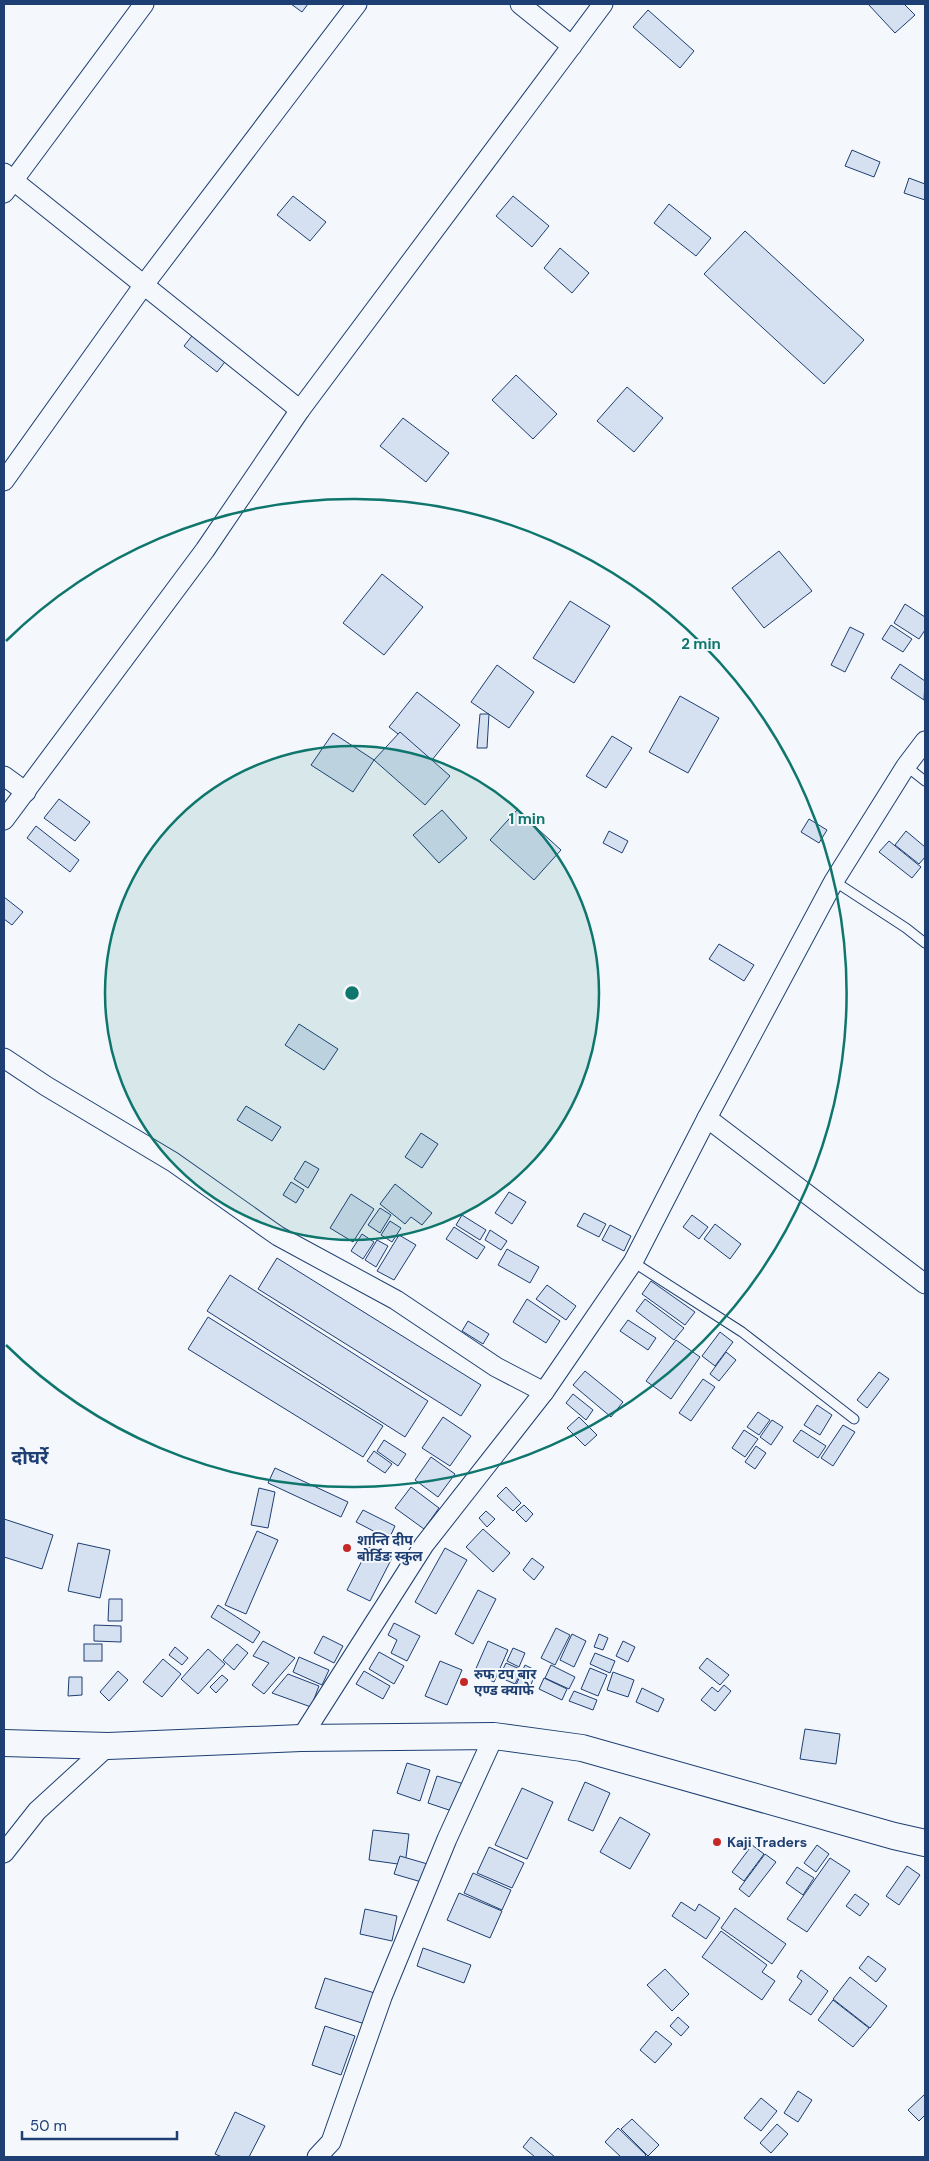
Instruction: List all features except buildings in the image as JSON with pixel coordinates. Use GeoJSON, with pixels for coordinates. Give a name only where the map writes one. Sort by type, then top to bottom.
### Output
{"type":"FeatureCollection","features":[{"type":"Feature","properties":{"kind":"main road"},"geometry":{"type":"LineString","coordinates":[[4,1743],[108,1746],[301,1738],[494,1736],[582,1748],[894,1836],[925,1843]]}},
{"type":"Feature","properties":{"kind":"street"},"geometry":{"type":"LineString","coordinates":[[144,4],[7,182],[300,410]]}},
{"type":"Feature","properties":{"kind":"street"},"geometry":{"type":"LineString","coordinates":[[4,481],[143,286],[357,4]]}},
{"type":"Feature","properties":{"kind":"street"},"geometry":{"type":"LineString","coordinates":[[520,4],[572,46]]}},
{"type":"Feature","properties":{"kind":"street"},"geometry":{"type":"LineString","coordinates":[[4,820],[205,550],[300,410],[603,4]]}},
{"type":"Feature","properties":{"kind":"street"},"geometry":{"type":"LineString","coordinates":[[301,1738],[424,1545],[544,1392],[633,1262],[707,1118],[834,881],[906,766],[925,741]]}},
{"type":"Feature","properties":{"kind":"street"},"geometry":{"type":"LineString","coordinates":[[4,776],[26,792]]}},
{"type":"Feature","properties":{"kind":"street"},"geometry":{"type":"LineString","coordinates":[[4,1058],[46,1086],[173,1162],[278,1236],[396,1300],[496,1367],[544,1392]]}},
{"type":"Feature","properties":{"kind":"street"},"geometry":{"type":"LineString","coordinates":[[707,1118],[925,1284]]}},
{"type":"Feature","properties":{"kind":"street"},"geometry":{"type":"LineString","coordinates":[[317,2157],[331,2142],[382,1997],[447,1839],[494,1736]]}},
{"type":"Feature","properties":{"kind":"street"},"geometry":{"type":"LineString","coordinates":[[4,1853],[37,1811],[108,1746]]}},
{"type":"Feature","properties":{"kind":"lane"},"geometry":{"type":"LineString","coordinates":[[906,766],[925,782]]}},
{"type":"Feature","properties":{"kind":"lane"},"geometry":{"type":"LineString","coordinates":[[834,881],[906,928],[925,944]]}},
{"type":"Feature","properties":{"kind":"lane"},"geometry":{"type":"LineString","coordinates":[[633,1262],[742,1332],[854,1419]]}},
{"type":"Feature","properties":{"kind":"place","name":"शान्ति दीप बोर्डिङ स्कुल"},"geometry":{"type":"Point","coordinates":[347,1548]}},
{"type":"Feature","properties":{"kind":"place","name":"रुफ टप बार एण्ड क्याफे"},"geometry":{"type":"Point","coordinates":[464,1682]}},
{"type":"Feature","properties":{"kind":"place","name":"Kaji Traders"},"geometry":{"type":"Point","coordinates":[717,1842]}},
{"type":"Feature","properties":{"kind":"district","name":"दोघर्रे"},"geometry":{"type":"Point","coordinates":[30,1457]}}]}
